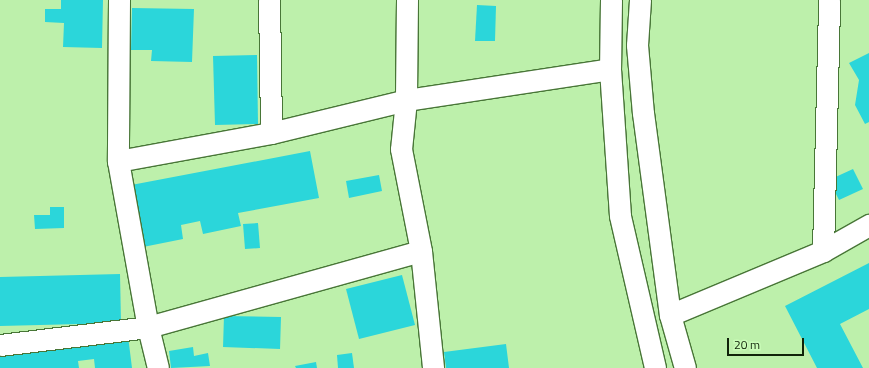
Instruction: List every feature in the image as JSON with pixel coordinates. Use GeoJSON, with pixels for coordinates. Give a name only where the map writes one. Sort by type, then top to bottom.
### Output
{"type":"FeatureCollection","features":[{"type":"Feature","properties":{"kind":"street"},"geometry":{"type":"LineString","coordinates":[[119,0],[118,161],[148,327],[158,368]]}},
{"type":"Feature","properties":{"kind":"street"},"geometry":{"type":"LineString","coordinates":[[269,0],[270,133]]}},
{"type":"Feature","properties":{"kind":"street"},"geometry":{"type":"LineString","coordinates":[[407,0],[406,100],[401,149],[421,251],[433,368]]}},
{"type":"Feature","properties":{"kind":"street"},"geometry":{"type":"LineString","coordinates":[[611,0],[610,69],[620,216],[655,368]]}},
{"type":"Feature","properties":{"kind":"street"},"geometry":{"type":"LineString","coordinates":[[640,0],[637,45],[643,113],[670,315],[685,368]]}},
{"type":"Feature","properties":{"kind":"street"},"geometry":{"type":"LineString","coordinates":[[823,251],[828,0]]}},
{"type":"Feature","properties":{"kind":"street"},"geometry":{"type":"LineString","coordinates":[[118,161],[270,133],[406,100],[610,69]]}},
{"type":"Feature","properties":{"kind":"street"},"geometry":{"type":"LineString","coordinates":[[670,315],[823,251],[869,225]]}},
{"type":"Feature","properties":{"kind":"street"},"geometry":{"type":"LineString","coordinates":[[0,345],[148,327],[421,251]]}},
{"type":"Feature","properties":{"kind":"building"},"geometry":{"type":"Polygon","coordinates":[[[61,0],[103,0],[102,48],[63,47],[64,23],[45,22],[45,9],[61,9],[61,0]]]}},
{"type":"Feature","properties":{"kind":"building"},"geometry":{"type":"Polygon","coordinates":[[[477,5],[496,6],[495,41],[475,41],[477,5]]]}},
{"type":"Feature","properties":{"kind":"building"},"geometry":{"type":"Polygon","coordinates":[[[132,8],[194,9],[192,62],[151,61],[152,50],[131,50],[132,8]]]}},
{"type":"Feature","properties":{"kind":"building"},"geometry":{"type":"Polygon","coordinates":[[[869,53],[869,122],[865,124],[855,105],[859,80],[849,63],[869,53]]]}},
{"type":"Feature","properties":{"kind":"building"},"geometry":{"type":"Polygon","coordinates":[[[257,55],[258,124],[215,125],[213,56],[257,55]]]}},
{"type":"Feature","properties":{"kind":"building"},"geometry":{"type":"Polygon","coordinates":[[[310,151],[319,198],[238,213],[241,226],[203,234],[200,221],[181,225],[183,239],[138,248],[126,186],[310,151]]]}},
{"type":"Feature","properties":{"kind":"building"},"geometry":{"type":"Polygon","coordinates":[[[853,169],[863,189],[839,200],[829,180],[853,169]]]}},
{"type":"Feature","properties":{"kind":"building"},"geometry":{"type":"Polygon","coordinates":[[[379,175],[382,191],[349,198],[346,181],[379,175]]]}},
{"type":"Feature","properties":{"kind":"building"},"geometry":{"type":"Polygon","coordinates":[[[50,207],[64,207],[64,228],[35,229],[34,215],[50,215],[50,207]]]}},
{"type":"Feature","properties":{"kind":"building"},"geometry":{"type":"Polygon","coordinates":[[[258,223],[260,248],[245,249],[243,224],[258,223]]]}},
{"type":"Feature","properties":{"kind":"building"},"geometry":{"type":"Polygon","coordinates":[[[869,263],[869,309],[840,324],[863,368],[817,368],[785,306],[869,263]]]}},
{"type":"Feature","properties":{"kind":"building"},"geometry":{"type":"Polygon","coordinates":[[[120,274],[121,323],[0,326],[0,277],[120,274]]]}},
{"type":"Feature","properties":{"kind":"building"},"geometry":{"type":"Polygon","coordinates":[[[402,275],[415,325],[359,339],[346,289],[402,275]]]}},
{"type":"Feature","properties":{"kind":"building"},"geometry":{"type":"Polygon","coordinates":[[[224,316],[281,317],[280,349],[223,347],[224,316]]]}},
{"type":"Feature","properties":{"kind":"building"},"geometry":{"type":"Polygon","coordinates":[[[128,336],[132,368],[95,368],[94,359],[78,361],[79,368],[0,368],[0,353],[128,336]]]}},
{"type":"Feature","properties":{"kind":"building"},"geometry":{"type":"Polygon","coordinates":[[[506,344],[509,368],[446,368],[444,352],[506,344]]]}},
{"type":"Feature","properties":{"kind":"building"},"geometry":{"type":"Polygon","coordinates":[[[193,347],[194,356],[208,353],[210,366],[171,368],[169,351],[193,347]]]}},
{"type":"Feature","properties":{"kind":"building"},"geometry":{"type":"Polygon","coordinates":[[[352,353],[354,368],[338,368],[337,355],[352,353]]]}},
{"type":"Feature","properties":{"kind":"building"},"geometry":{"type":"Polygon","coordinates":[[[316,362],[317,368],[296,368],[295,366],[316,362]]]}}]}
